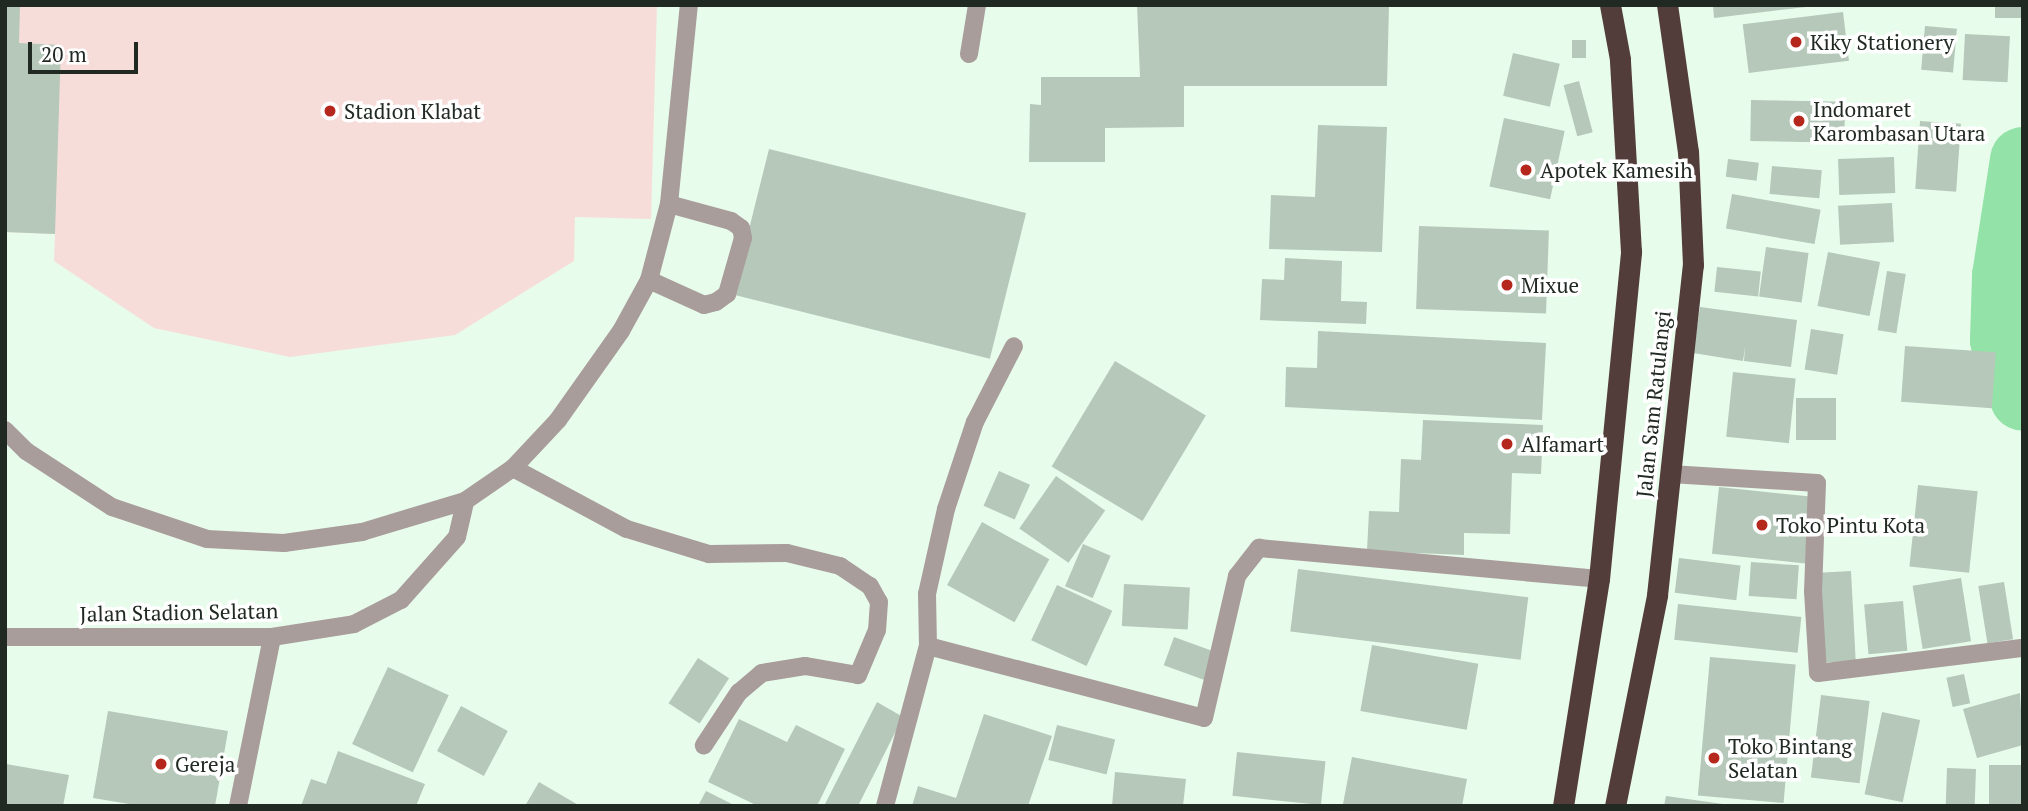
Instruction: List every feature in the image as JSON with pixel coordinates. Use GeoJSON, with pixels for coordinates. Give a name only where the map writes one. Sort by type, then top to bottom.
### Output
{"type":"FeatureCollection","features":[{"type":"Feature","properties":{"kind":"highway"},"geometry":{"type":"LineString","coordinates":[[1563,806],[1599,579],[1631,252],[1620,59],[1610,5]]}},
{"type":"Feature","properties":{"kind":"highway","name":"Jalan Sam Ratulangi"},"geometry":{"type":"LineString","coordinates":[[1615,806],[1657,595],[1693,265],[1688,152],[1667,5]]}},
{"type":"Feature","properties":{"kind":"street"},"geometry":{"type":"LineString","coordinates":[[5,430],[26,451],[112,507],[207,539],[284,543],[349,534],[424,517],[465,501],[513,468],[558,420],[621,331],[649,280],[669,204],[689,5]]}},
{"type":"Feature","properties":{"kind":"street"},"geometry":{"type":"LineString","coordinates":[[969,54],[977,5]]}},
{"type":"Feature","properties":{"kind":"street"},"geometry":{"type":"LineString","coordinates":[[649,280],[704,305],[716,302],[727,294],[743,237],[741,228],[732,221],[669,204]]}},
{"type":"Feature","properties":{"kind":"street"},"geometry":{"type":"LineString","coordinates":[[885,806],[928,646],[927,594],[946,509],[975,422],[1014,346]]}},
{"type":"Feature","properties":{"kind":"street"},"geometry":{"type":"LineString","coordinates":[[513,468],[627,529],[709,554],[787,553],[827,562],[858,574],[870,586],[879,602],[877,630],[858,675],[805,666],[762,673],[739,692],[704,746]]}},
{"type":"Feature","properties":{"kind":"street"},"geometry":{"type":"LineString","coordinates":[[1670,474],[1817,483],[1813,591],[1818,673],[2023,648]]}},
{"type":"Feature","properties":{"kind":"street","name":"Jalan Stadion Selatan"},"geometry":{"type":"LineString","coordinates":[[5,637],[272,636],[354,624],[401,600],[457,537],[465,501]]}},
{"type":"Feature","properties":{"kind":"street"},"geometry":{"type":"LineString","coordinates":[[928,646],[1205,718],[1237,576],[1259,548],[1599,579]]}},
{"type":"Feature","properties":{"kind":"street"},"geometry":{"type":"LineString","coordinates":[[238,806],[272,636]]}},
{"type":"Feature","properties":{"kind":"shaded area","name":"Stadion Klabat"},"geometry":{"type":"Polygon","coordinates":[[[5,5],[657,5],[651,219],[575,217],[574,261],[455,335],[290,357],[154,328],[54,261],[55,234],[5,232],[5,5]]]}},
{"type":"Feature","properties":{"kind":"building"},"geometry":{"type":"Polygon","coordinates":[[[5,5],[20,5],[19,43],[61,45],[55,234],[5,232],[5,5]]]}},
{"type":"Feature","properties":{"kind":"building"},"geometry":{"type":"Polygon","coordinates":[[[1137,5],[1389,5],[1387,86],[1184,86],[1184,127],[1105,128],[1105,162],[1029,162],[1030,104],[1041,105],[1041,77],[1140,77],[1137,5]]]}},
{"type":"Feature","properties":{"kind":"building"},"geometry":{"type":"Polygon","coordinates":[[[1713,5],[1805,5],[1806,7],[1714,18],[1713,5]]]}},
{"type":"Feature","properties":{"kind":"building"},"geometry":{"type":"Polygon","coordinates":[[[1995,5],[2023,5],[2023,18],[1995,18],[1995,5]]]}},
{"type":"Feature","properties":{"kind":"building","name":"Kiky Stationery"},"geometry":{"type":"Polygon","coordinates":[[[1843,12],[1849,61],[1749,73],[1743,24],[1843,12]]]}},
{"type":"Feature","properties":{"kind":"building"},"geometry":{"type":"Polygon","coordinates":[[[1925,26],[1957,29],[1953,73],[1921,70],[1925,26]]]}},
{"type":"Feature","properties":{"kind":"building"},"geometry":{"type":"Polygon","coordinates":[[[1965,34],[2010,36],[2008,82],[1963,80],[1965,34]]]}},
{"type":"Feature","properties":{"kind":"building"},"geometry":{"type":"Polygon","coordinates":[[[1572,40],[1586,40],[1586,58],[1572,58],[1572,40]]]}},
{"type":"Feature","properties":{"kind":"building"},"geometry":{"type":"Polygon","coordinates":[[[1513,53],[1560,64],[1550,107],[1503,96],[1513,53]]]}},
{"type":"Feature","properties":{"kind":"building"},"geometry":{"type":"Polygon","coordinates":[[[1579,81],[1593,132],[1577,136],[1564,85],[1579,81]]]}},
{"type":"Feature","properties":{"kind":"building","name":"Indomaret Karombasan Utara"},"geometry":{"type":"Polygon","coordinates":[[[1751,100],[1845,102],[1844,143],[1750,141],[1751,100]]]}},
{"type":"Feature","properties":{"kind":"building","name":"Apotek Kamesih"},"geometry":{"type":"Polygon","coordinates":[[[1504,118],[1565,131],[1550,199],[1489,186],[1504,118]]]}},
{"type":"Feature","properties":{"kind":"building"},"geometry":{"type":"Polygon","coordinates":[[[1920,121],[1961,124],[1956,192],[1915,189],[1920,121]]]}},
{"type":"Feature","properties":{"kind":"building"},"geometry":{"type":"Polygon","coordinates":[[[1318,125],[1387,127],[1382,252],[1269,249],[1271,195],[1315,197],[1318,125]]]}},
{"type":"Feature","properties":{"kind":"building"},"geometry":{"type":"Polygon","coordinates":[[[769,149],[1026,213],[990,359],[733,295],[769,149]]]}},
{"type":"Feature","properties":{"kind":"building"},"geometry":{"type":"Polygon","coordinates":[[[1894,157],[1895,193],[1839,195],[1838,159],[1894,157]]]}},
{"type":"Feature","properties":{"kind":"building"},"geometry":{"type":"Polygon","coordinates":[[[1728,159],[1759,163],[1757,181],[1726,177],[1728,159]]]}},
{"type":"Feature","properties":{"kind":"building"},"geometry":{"type":"Polygon","coordinates":[[[1772,166],[1822,170],[1819,198],[1770,194],[1772,166]]]}},
{"type":"Feature","properties":{"kind":"building"},"geometry":{"type":"Polygon","coordinates":[[[1732,194],[1821,210],[1815,244],[1726,228],[1732,194]]]}},
{"type":"Feature","properties":{"kind":"building"},"geometry":{"type":"Polygon","coordinates":[[[1892,203],[1894,242],[1840,245],[1838,206],[1892,203]]]}},
{"type":"Feature","properties":{"kind":"building"},"geometry":{"type":"Polygon","coordinates":[[[1419,226],[1549,231],[1546,313],[1416,309],[1419,226]]]}},
{"type":"Feature","properties":{"kind":"building"},"geometry":{"type":"Polygon","coordinates":[[[1766,247],[1809,253],[1802,302],[1759,297],[1766,247]]]}},
{"type":"Feature","properties":{"kind":"building"},"geometry":{"type":"Polygon","coordinates":[[[1828,252],[1880,262],[1870,316],[1818,306],[1828,252]]]}},
{"type":"Feature","properties":{"kind":"building"},"geometry":{"type":"Polygon","coordinates":[[[1285,258],[1342,261],[1341,301],[1367,302],[1366,324],[1260,320],[1262,279],[1284,280],[1285,258]]]}},
{"type":"Feature","properties":{"kind":"building"},"geometry":{"type":"Polygon","coordinates":[[[1717,267],[1761,272],[1758,296],[1714,292],[1717,267]]]}},
{"type":"Feature","properties":{"kind":"building"},"geometry":{"type":"Polygon","coordinates":[[[1887,271],[1906,274],[1896,333],[1878,330],[1887,271]]]}},
{"type":"Feature","properties":{"kind":"building"},"geometry":{"type":"Polygon","coordinates":[[[1700,307],[1797,320],[1791,367],[1744,361],[1745,347],[1743,361],[1693,353],[1700,307]]]}},
{"type":"Feature","properties":{"kind":"building"},"geometry":{"type":"Polygon","coordinates":[[[1811,329],[1844,334],[1837,375],[1805,369],[1811,329]]]}},
{"type":"Feature","properties":{"kind":"building"},"geometry":{"type":"Polygon","coordinates":[[[1318,331],[1546,343],[1542,420],[1285,407],[1286,367],[1317,368],[1318,331]]]}},
{"type":"Feature","properties":{"kind":"building"},"geometry":{"type":"Polygon","coordinates":[[[1905,346],[1996,352],[1992,408],[1901,402],[1905,346]]]}},
{"type":"Feature","properties":{"kind":"building"},"geometry":{"type":"Polygon","coordinates":[[[1115,361],[1206,416],[1143,521],[1052,466],[1115,361]]]}},
{"type":"Feature","properties":{"kind":"building"},"geometry":{"type":"Polygon","coordinates":[[[1733,372],[1796,379],[1789,443],[1726,437],[1733,372]]]}},
{"type":"Feature","properties":{"kind":"building"},"geometry":{"type":"Polygon","coordinates":[[[1796,398],[1836,398],[1836,440],[1796,440],[1796,398]]]}},
{"type":"Feature","properties":{"kind":"building"},"geometry":{"type":"Polygon","coordinates":[[[1423,420],[1543,425],[1541,474],[1512,473],[1510,534],[1464,533],[1464,555],[1367,551],[1369,511],[1399,512],[1401,459],[1421,460],[1423,420]]]}},
{"type":"Feature","properties":{"kind":"building"},"geometry":{"type":"Polygon","coordinates":[[[999,471],[1030,485],[1015,520],[984,506],[999,471]]]}},
{"type":"Feature","properties":{"kind":"building"},"geometry":{"type":"Polygon","coordinates":[[[1056,476],[1105,510],[1068,563],[1019,528],[1056,476]]]}},
{"type":"Feature","properties":{"kind":"building"},"geometry":{"type":"Polygon","coordinates":[[[1918,485],[1978,491],[1969,573],[1909,567],[1918,485]]]}},
{"type":"Feature","properties":{"kind":"building","name":"Toko Pintu Kota"},"geometry":{"type":"Polygon","coordinates":[[[1719,487],[1812,497],[1805,563],[1712,554],[1719,487]]]}},
{"type":"Feature","properties":{"kind":"building"},"geometry":{"type":"Polygon","coordinates":[[[982,522],[1049,559],[1014,622],[947,585],[982,522]]]}},
{"type":"Feature","properties":{"kind":"building"},"geometry":{"type":"Polygon","coordinates":[[[1083,544],[1111,556],[1093,598],[1065,586],[1083,544]]]}},
{"type":"Feature","properties":{"kind":"building"},"geometry":{"type":"Polygon","coordinates":[[[1679,558],[1741,566],[1736,600],[1675,593],[1679,558]]]}},
{"type":"Feature","properties":{"kind":"building"},"geometry":{"type":"Polygon","coordinates":[[[1751,562],[1799,565],[1797,599],[1749,596],[1751,562]]]}},
{"type":"Feature","properties":{"kind":"building"},"geometry":{"type":"Polygon","coordinates":[[[1298,569],[1528,597],[1521,660],[1290,632],[1298,569]]]}},
{"type":"Feature","properties":{"kind":"building"},"geometry":{"type":"Polygon","coordinates":[[[1851,571],[1856,661],[1824,663],[1819,573],[1851,571]]]}},
{"type":"Feature","properties":{"kind":"building"},"geometry":{"type":"Polygon","coordinates":[[[1961,578],[1971,641],[1923,649],[1913,586],[1961,578]]]}},
{"type":"Feature","properties":{"kind":"building"},"geometry":{"type":"Polygon","coordinates":[[[2004,582],[2013,639],[1987,643],[1978,586],[2004,582]]]}},
{"type":"Feature","properties":{"kind":"building"},"geometry":{"type":"Polygon","coordinates":[[[1124,584],[1190,587],[1188,629],[1122,626],[1124,584]]]}},
{"type":"Feature","properties":{"kind":"building"},"geometry":{"type":"Polygon","coordinates":[[[1057,585],[1112,611],[1087,666],[1031,640],[1057,585]]]}},
{"type":"Feature","properties":{"kind":"building"},"geometry":{"type":"Polygon","coordinates":[[[1903,601],[1907,651],[1869,654],[1864,604],[1903,601]]]}},
{"type":"Feature","properties":{"kind":"building"},"geometry":{"type":"Polygon","coordinates":[[[1678,604],[1801,617],[1798,653],[1674,640],[1678,604]]]}},
{"type":"Feature","properties":{"kind":"building"},"geometry":{"type":"Polygon","coordinates":[[[1174,637],[1215,652],[1205,680],[1164,665],[1174,637]]]}},
{"type":"Feature","properties":{"kind":"building"},"geometry":{"type":"Polygon","coordinates":[[[1372,645],[1478,664],[1467,730],[1360,711],[1372,645]]]}},
{"type":"Feature","properties":{"kind":"building"},"geometry":{"type":"Polygon","coordinates":[[[1710,657],[1796,664],[1784,803],[1698,795],[1710,657]]]}},
{"type":"Feature","properties":{"kind":"building"},"geometry":{"type":"Polygon","coordinates":[[[698,658],[729,678],[700,723],[669,703],[698,658]]]}},
{"type":"Feature","properties":{"kind":"building"},"geometry":{"type":"Polygon","coordinates":[[[388,667],[449,695],[413,772],[352,744],[388,667]]]}},
{"type":"Feature","properties":{"kind":"building"},"geometry":{"type":"Polygon","coordinates":[[[1964,674],[1970,703],[1953,707],[1946,678],[1964,674]]]}},
{"type":"Feature","properties":{"kind":"building"},"geometry":{"type":"Polygon","coordinates":[[[2020,693],[2023,745],[1977,758],[1963,709],[2020,693]]]}},
{"type":"Feature","properties":{"kind":"building"},"geometry":{"type":"Polygon","coordinates":[[[1821,695],[1870,701],[1860,783],[1811,777],[1821,695]]]}},
{"type":"Feature","properties":{"kind":"building"},"geometry":{"type":"Polygon","coordinates":[[[877,702],[903,717],[858,806],[824,806],[877,702]]]}},
{"type":"Feature","properties":{"kind":"building"},"geometry":{"type":"Polygon","coordinates":[[[461,706],[508,731],[484,776],[437,751],[461,706]]]}},
{"type":"Feature","properties":{"kind":"building","name":"Gereja"},"geometry":{"type":"Polygon","coordinates":[[[108,711],[228,731],[215,806],[141,806],[93,798],[108,711]]]}},
{"type":"Feature","properties":{"kind":"building"},"geometry":{"type":"Polygon","coordinates":[[[1882,712],[1920,720],[1903,802],[1865,794],[1882,712]]]}},
{"type":"Feature","properties":{"kind":"building"},"geometry":{"type":"Polygon","coordinates":[[[984,714],[1052,736],[1028,806],[912,806],[918,786],[956,798],[984,714]]]}},
{"type":"Feature","properties":{"kind":"building"},"geometry":{"type":"Polygon","coordinates":[[[739,719],[787,742],[796,725],[845,749],[817,806],[758,806],[708,782],[739,719]]]}},
{"type":"Feature","properties":{"kind":"building"},"geometry":{"type":"Polygon","coordinates":[[[1057,725],[1115,740],[1107,774],[1048,760],[1057,725]]]}},
{"type":"Feature","properties":{"kind":"building"},"geometry":{"type":"Polygon","coordinates":[[[338,751],[425,784],[416,806],[301,806],[311,779],[326,784],[338,751]]]}},
{"type":"Feature","properties":{"kind":"building"},"geometry":{"type":"Polygon","coordinates":[[[1237,752],[1326,761],[1321,805],[1232,796],[1237,752]]]}},
{"type":"Feature","properties":{"kind":"building"},"geometry":{"type":"Polygon","coordinates":[[[1352,757],[1467,779],[1462,806],[1343,804],[1352,757]]]}},
{"type":"Feature","properties":{"kind":"building"},"geometry":{"type":"Polygon","coordinates":[[[6,764],[69,775],[63,806],[5,806],[6,764]]]}},
{"type":"Feature","properties":{"kind":"building"},"geometry":{"type":"Polygon","coordinates":[[[1989,765],[2023,765],[2023,806],[1989,806],[1989,765]]]}},
{"type":"Feature","properties":{"kind":"building"},"geometry":{"type":"Polygon","coordinates":[[[1947,768],[1976,769],[1975,806],[1946,806],[1947,768]]]}},
{"type":"Feature","properties":{"kind":"building"},"geometry":{"type":"Polygon","coordinates":[[[1115,772],[1186,779],[1183,806],[1112,806],[1115,772]]]}},
{"type":"Feature","properties":{"kind":"building"},"geometry":{"type":"Polygon","coordinates":[[[539,782],[580,806],[525,806],[539,782]]]}},
{"type":"Feature","properties":{"kind":"building"},"geometry":{"type":"Polygon","coordinates":[[[706,791],[736,806],[698,806],[706,791]]]}},
{"type":"Feature","properties":{"kind":"building"},"geometry":{"type":"Polygon","coordinates":[[[1666,796],[1723,804],[1723,806],[1664,806],[1666,796]]]}},
{"type":"Feature","properties":{"kind":"waterway"},"geometry":{"type":"LineString","coordinates":[[2023,160],[2005,276],[2003,340],[2023,398]]}},
{"type":"Feature","properties":{"kind":"place","name":"Kiky Stationery"},"geometry":{"type":"Point","coordinates":[1796,42]}},
{"type":"Feature","properties":{"kind":"place","name":"Stadion Klabat"},"geometry":{"type":"Point","coordinates":[330,111]}},
{"type":"Feature","properties":{"kind":"place","name":"Indomaret Karombasan Utara"},"geometry":{"type":"Point","coordinates":[1799,121]}},
{"type":"Feature","properties":{"kind":"place","name":"Apotek Kamesih"},"geometry":{"type":"Point","coordinates":[1526,170]}},
{"type":"Feature","properties":{"kind":"place","name":"Mixue"},"geometry":{"type":"Point","coordinates":[1507,285]}},
{"type":"Feature","properties":{"kind":"place","name":"Alfamart"},"geometry":{"type":"Point","coordinates":[1507,444]}},
{"type":"Feature","properties":{"kind":"place","name":"Toko Pintu Kota"},"geometry":{"type":"Point","coordinates":[1762,525]}},
{"type":"Feature","properties":{"kind":"place","name":"Toko Bintang Selatan"},"geometry":{"type":"Point","coordinates":[1714,758]}},
{"type":"Feature","properties":{"kind":"place","name":"Gereja"},"geometry":{"type":"Point","coordinates":[161,764]}}]}
